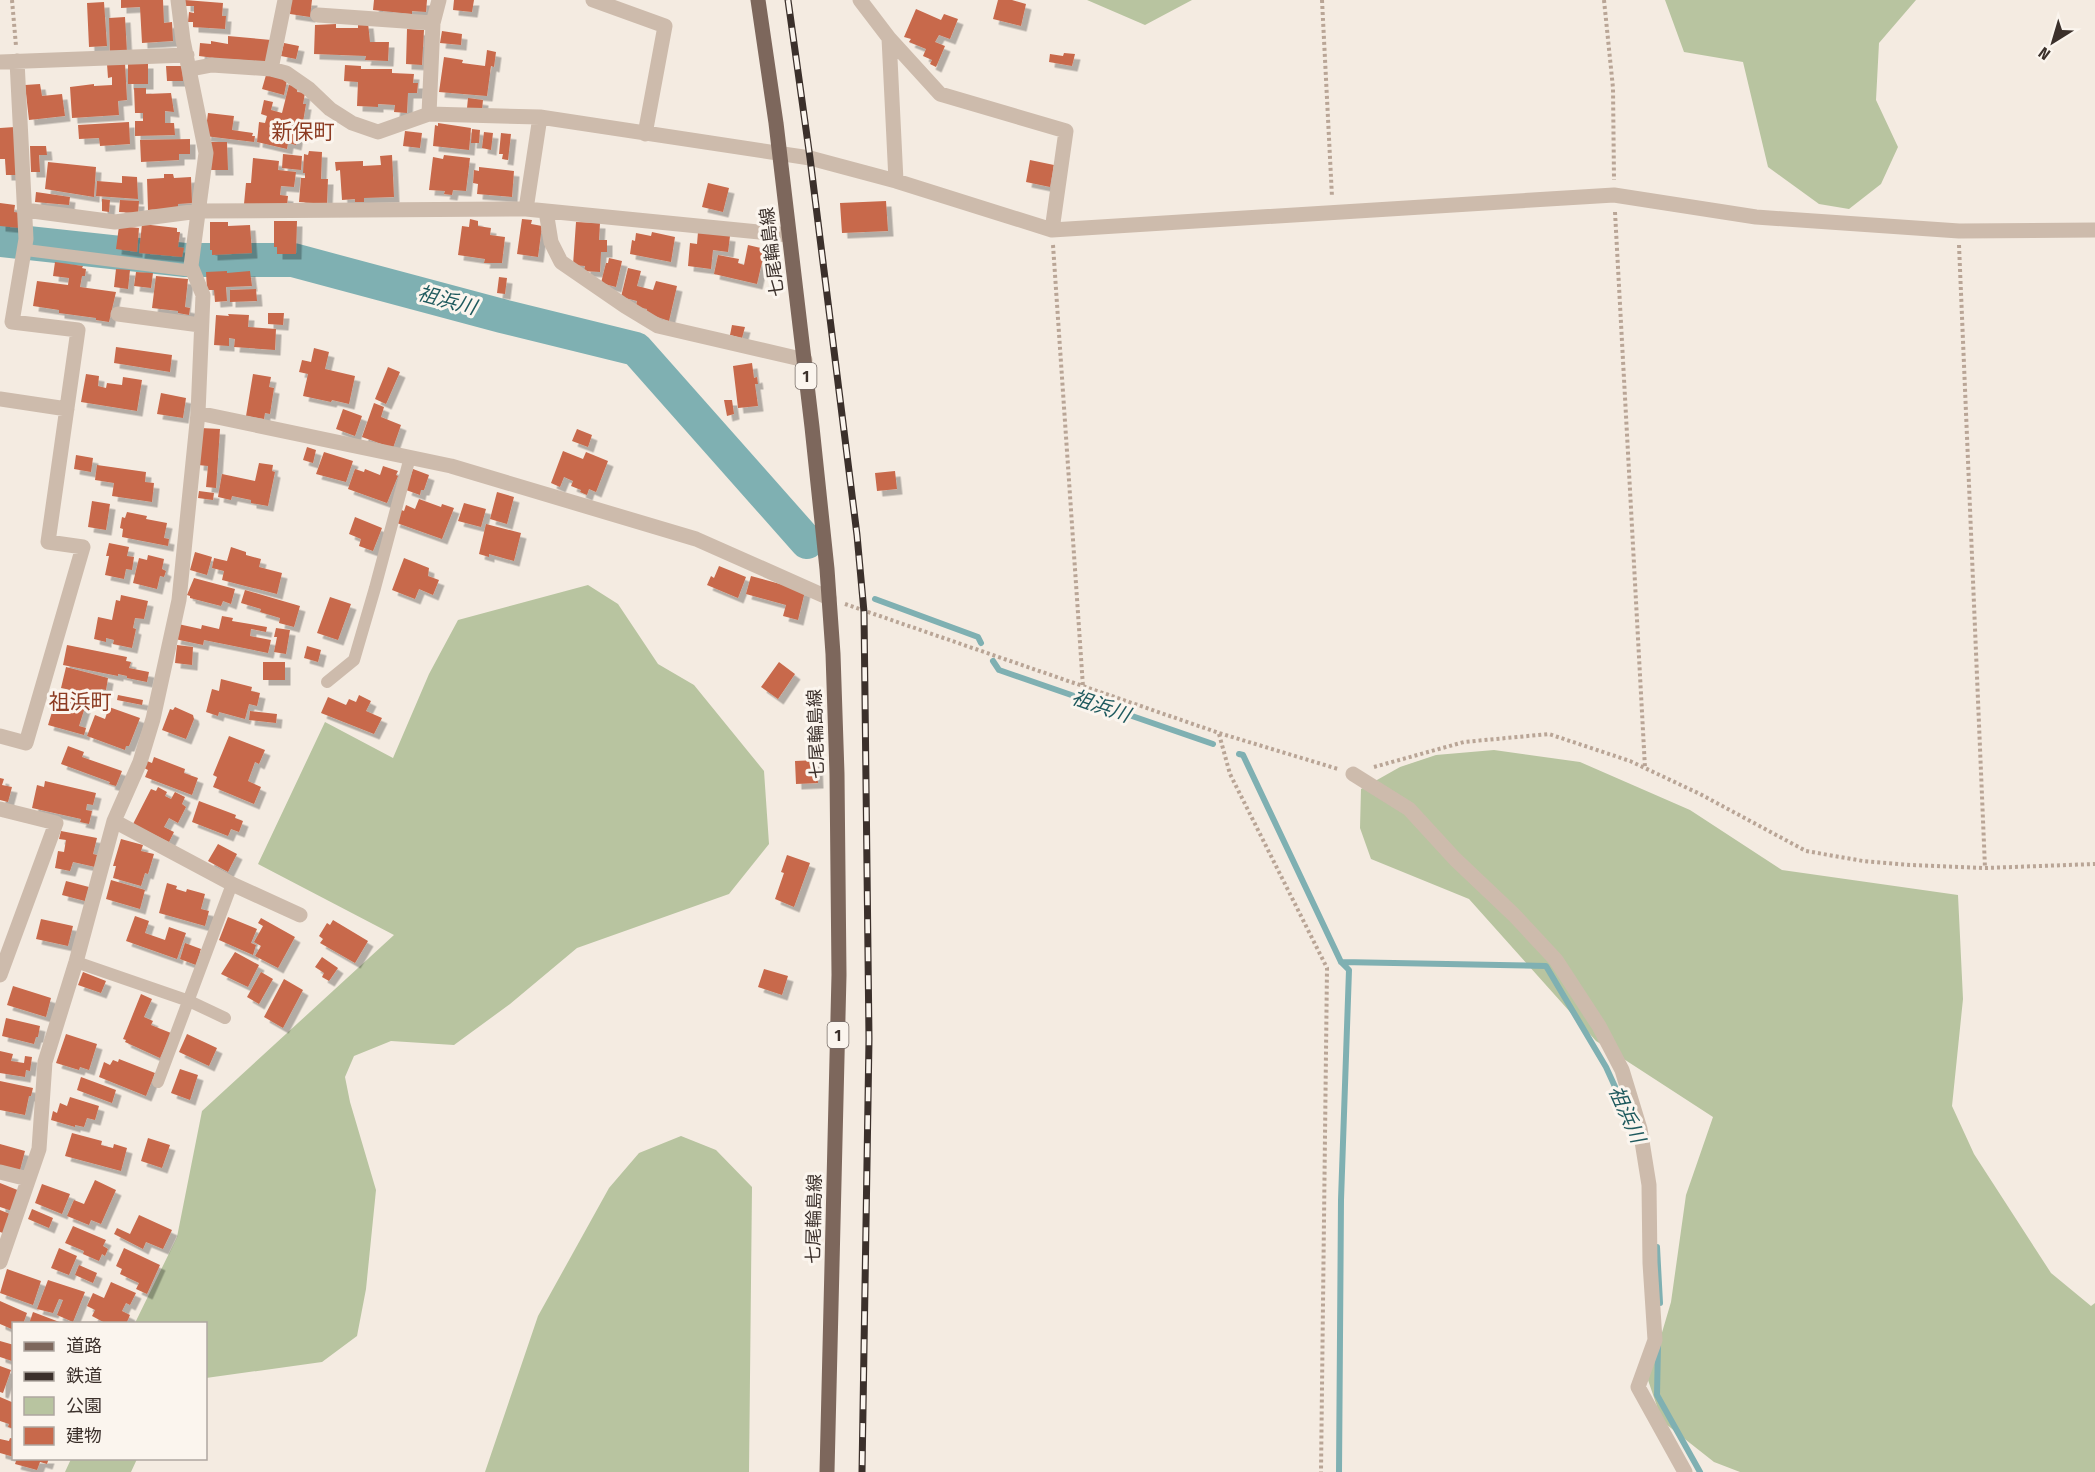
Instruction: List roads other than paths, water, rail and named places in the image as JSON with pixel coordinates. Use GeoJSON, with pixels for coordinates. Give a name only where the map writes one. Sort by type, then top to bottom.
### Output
{"type":"FeatureCollection","features":[{"type":"Feature","properties":{"kind":"main road","name":"七尾輪島線"},"geometry":{"type":"LineString","coordinates":[[758,0],[780,154],[805,360],[832,644],[839,975],[827,1472]]}},
{"type":"Feature","properties":{"kind":"street"},"geometry":{"type":"LineString","coordinates":[[0,1262],[39,1149],[45,1062],[76,962],[114,821],[140,762],[153,719],[179,600],[198,413],[203,295],[192,263],[206,153],[177,0]]}},
{"type":"Feature","properties":{"kind":"street"},"geometry":{"type":"LineString","coordinates":[[272,69],[285,0]]}},
{"type":"Feature","properties":{"kind":"street"},"geometry":{"type":"LineString","coordinates":[[429,114],[433,23],[439,0]]}},
{"type":"Feature","properties":{"kind":"street"},"geometry":{"type":"LineString","coordinates":[[593,0],[665,26],[645,134]]}},
{"type":"Feature","properties":{"kind":"street"},"geometry":{"type":"LineString","coordinates":[[860,0],[889,38],[940,94],[1066,131],[1052,230]]}},
{"type":"Feature","properties":{"kind":"street"},"geometry":{"type":"LineString","coordinates":[[318,15],[433,23]]}},
{"type":"Feature","properties":{"kind":"street"},"geometry":{"type":"LineString","coordinates":[[889,38],[896,181]]}},
{"type":"Feature","properties":{"kind":"street"},"geometry":{"type":"LineString","coordinates":[[0,736],[26,743],[83,547],[48,542],[78,330],[12,322],[26,244],[17,61]]}},
{"type":"Feature","properties":{"kind":"street"},"geometry":{"type":"LineString","coordinates":[[0,63],[17,61],[189,62],[272,69],[286,73],[309,89],[330,109],[351,123],[368,130],[378,132],[429,114],[540,117],[810,158],[896,181],[1052,230],[1614,195],[1756,218],[1959,231],[2095,230]]}},
{"type":"Feature","properties":{"kind":"street"},"geometry":{"type":"LineString","coordinates":[[526,209],[540,117]]}},
{"type":"Feature","properties":{"kind":"street"},"geometry":{"type":"LineString","coordinates":[[25,210],[115,222],[199,211],[526,209],[789,235]]}},
{"type":"Feature","properties":{"kind":"street"},"geometry":{"type":"LineString","coordinates":[[546,211],[551,242],[561,262],[658,326],[805,360]]}},
{"type":"Feature","properties":{"kind":"street"},"geometry":{"type":"LineString","coordinates":[[118,314],[200,325]]}},
{"type":"Feature","properties":{"kind":"street"},"geometry":{"type":"LineString","coordinates":[[0,399],[67,409]]}},
{"type":"Feature","properties":{"kind":"street"},"geometry":{"type":"LineString","coordinates":[[198,413],[451,466],[696,539],[829,598]]}},
{"type":"Feature","properties":{"kind":"street"},"geometry":{"type":"LineString","coordinates":[[1353,774],[1409,809],[1455,859],[1514,915],[1556,960],[1599,1026],[1622,1070],[1640,1129],[1649,1185],[1654,1340],[1638,1387],[1685,1472]]}},
{"type":"Feature","properties":{"kind":"street"},"geometry":{"type":"LineString","coordinates":[[0,809],[56,823],[0,975]]}},
{"type":"Feature","properties":{"kind":"street"},"geometry":{"type":"LineString","coordinates":[[114,821],[232,884],[300,915]]}},
{"type":"Feature","properties":{"kind":"street"},"geometry":{"type":"LineString","coordinates":[[0,1172],[28,1179]]}},
{"type":"Feature","properties":{"kind":"lane"},"geometry":{"type":"LineString","coordinates":[[26,244],[192,263]]}},
{"type":"Feature","properties":{"kind":"lane"},"geometry":{"type":"LineString","coordinates":[[327,682],[354,660],[410,457]]}},
{"type":"Feature","properties":{"kind":"lane"},"geometry":{"type":"LineString","coordinates":[[158,1082],[232,884]]}},
{"type":"Feature","properties":{"kind":"lane"},"geometry":{"type":"LineString","coordinates":[[76,962],[189,1001],[225,1018]]}},
{"type":"Feature","properties":{"kind":"waterway","name":"祖浜川"},"geometry":{"type":"LineString","coordinates":[[0,240],[185,260],[293,260],[636,349],[807,542]]}},
{"type":"Feature","properties":{"kind":"waterway","name":"祖浜川"},"geometry":{"type":"LineString","coordinates":[[875,599],[978,637],[981,643]]}},
{"type":"Feature","properties":{"kind":"waterway","name":"祖浜川"},"geometry":{"type":"LineString","coordinates":[[993,661],[999,670],[1213,744]]}},
{"type":"Feature","properties":{"kind":"waterway","name":"祖浜川"},"geometry":{"type":"LineString","coordinates":[[1239,754],[1243,755],[1341,962],[1349,970],[1341,1200],[1339,1472]]}},
{"type":"Feature","properties":{"kind":"waterway","name":"祖浜川"},"geometry":{"type":"LineString","coordinates":[[1341,962],[1546,966],[1606,1067],[1632,1124]]}},
{"type":"Feature","properties":{"kind":"waterway","name":"祖浜川"},"geometry":{"type":"LineString","coordinates":[[1657,1247],[1660,1303]]}},
{"type":"Feature","properties":{"kind":"waterway","name":"祖浜川"},"geometry":{"type":"LineString","coordinates":[[1658,1346],[1657,1395],[1700,1472]]}},
{"type":"Feature","properties":{"kind":"railway"},"geometry":{"type":"LineString","coordinates":[[788,0],[857,535],[864,612],[869,1039],[862,1472]]}},
{"type":"Feature","properties":{"kind":"district","name":"新保町"},"geometry":{"type":"Point","coordinates":[303,132]}},
{"type":"Feature","properties":{"kind":"district","name":"祖浜町"},"geometry":{"type":"Point","coordinates":[80,702]}}]}
